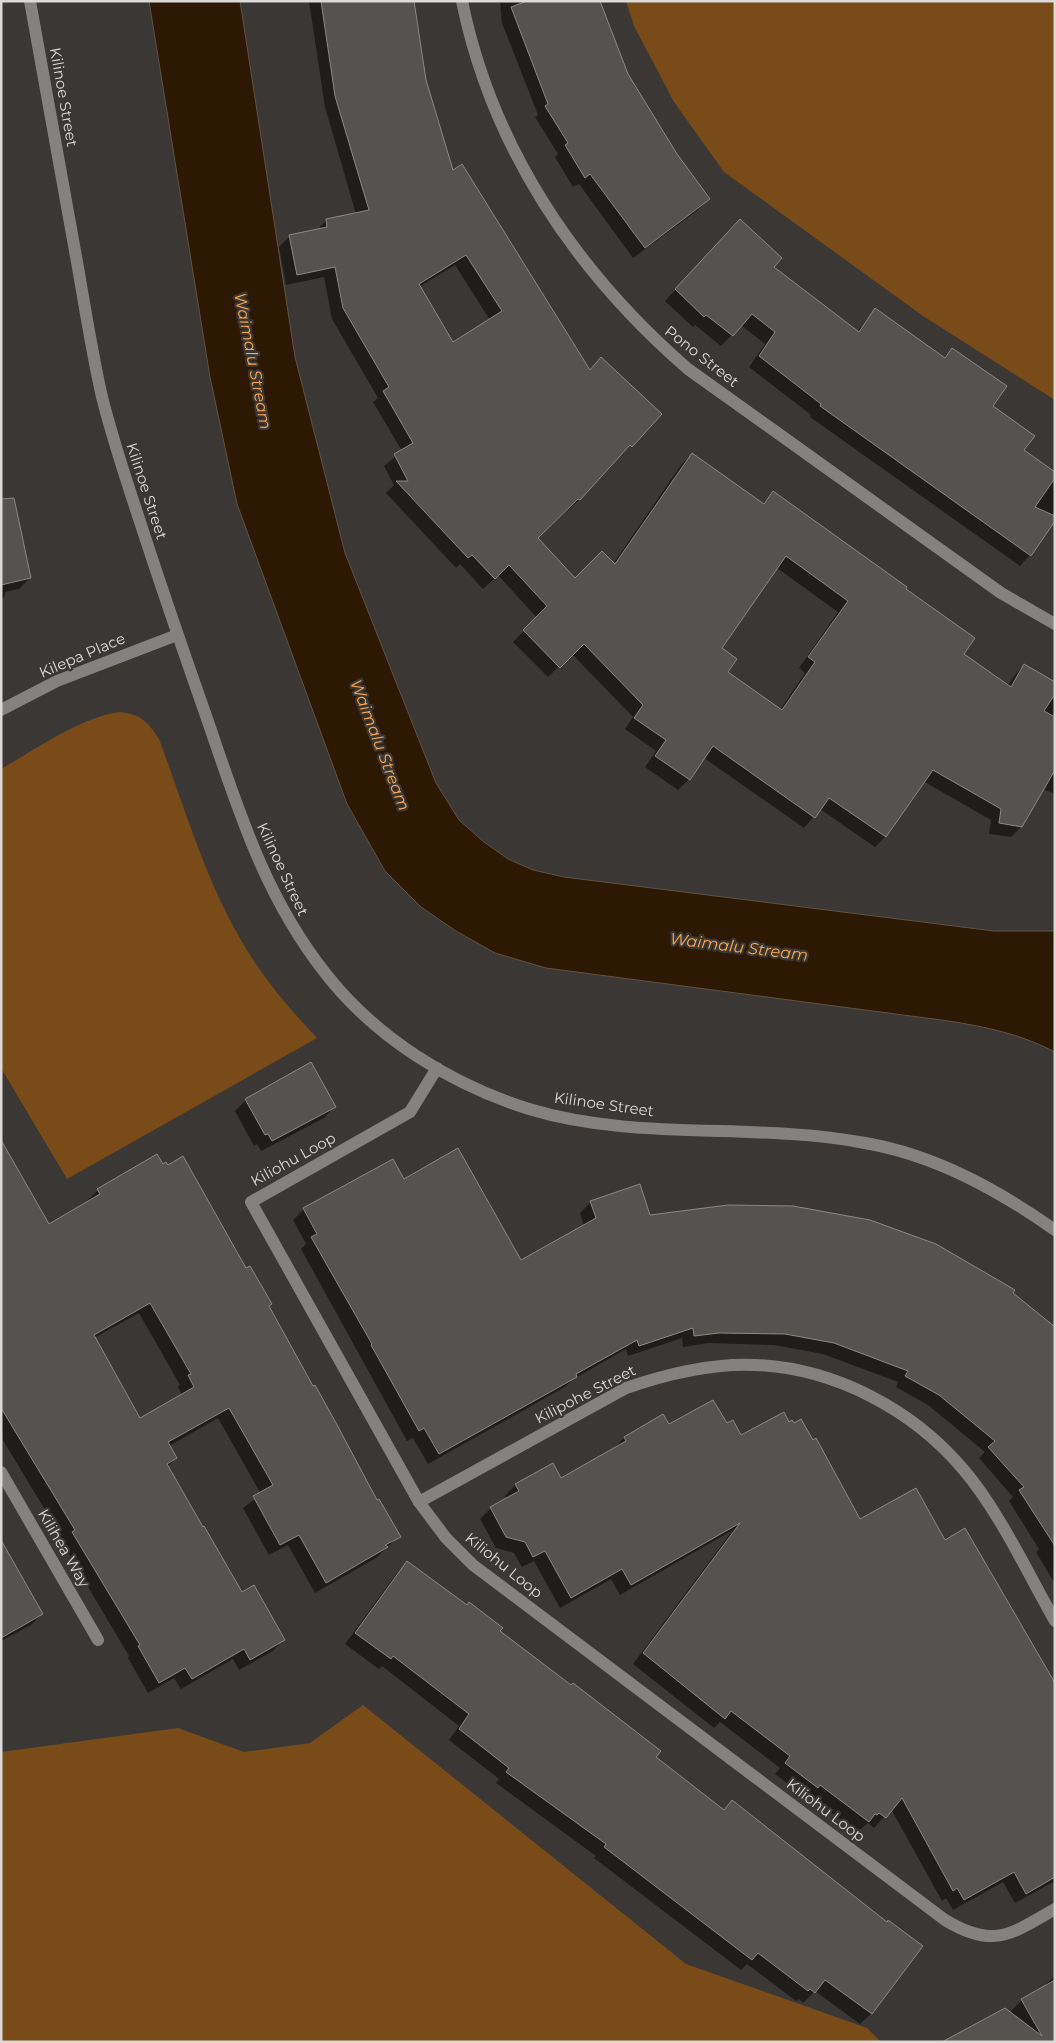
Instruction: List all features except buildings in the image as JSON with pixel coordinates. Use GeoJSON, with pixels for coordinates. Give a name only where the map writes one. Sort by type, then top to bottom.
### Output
{"type":"FeatureCollection","features":[{"type":"Feature","properties":{"kind":"street","name":"Kilinoe Street"},"geometry":{"type":"LineString","coordinates":[[30,1],[101,392],[126,482],[241,818],[278,904],[300,940],[329,978],[358,1009],[386,1034],[437,1068],[505,1101],[564,1118],[653,1128],[825,1137],[875,1145],[909,1154],[982,1184],[1055,1230]]}},
{"type":"Feature","properties":{"kind":"street","name":"Pono Street"},"geometry":{"type":"LineString","coordinates":[[462,1],[466,24],[485,85],[507,138],[553,218],[586,264],[619,304],[688,369],[1001,593],[1055,624]]}},
{"type":"Feature","properties":{"kind":"street","name":"Kilepa Place"},"geometry":{"type":"LineString","coordinates":[[1,710],[57,681],[128,652],[178,635]]}},
{"type":"Feature","properties":{"kind":"street","name":"Kiliohu Loop"},"geometry":{"type":"LineString","coordinates":[[437,1068],[410,1112],[251,1202],[419,1502],[446,1538],[474,1565],[962,1931],[990,1938],[1004,1935],[1020,1929],[1055,1909]]}},
{"type":"Feature","properties":{"kind":"street","name":"Kilipohe Street"},"geometry":{"type":"LineString","coordinates":[[419,1502],[593,1404],[633,1385],[666,1375],[718,1367],[755,1365],[799,1371],[839,1382],[878,1400],[907,1418],[933,1438],[963,1469],[988,1503],[1055,1621]]}},
{"type":"Feature","properties":{"kind":"street","name":"Kilihea Way"},"geometry":{"type":"LineString","coordinates":[[1,1472],[98,1640]]}},
{"type":"Feature","properties":{"kind":"shaded area"},"geometry":{"type":"Polygon","coordinates":[[[626,1],[1055,1],[1055,400],[923,316],[724,172],[674,102],[634,26],[626,1]]]}},
{"type":"Feature","properties":{"kind":"shaded area"},"geometry":{"type":"Polygon","coordinates":[[[120,712],[139,717],[159,739],[204,862],[237,933],[254,961],[274,988],[317,1038],[67,1179],[1,1068],[1,769],[74,727],[105,715],[120,712]]]}},
{"type":"Feature","properties":{"kind":"shaded area"},"geometry":{"type":"Polygon","coordinates":[[[363,1705],[686,1964],[867,2028],[881,2042],[1,2042],[1,1752],[178,1728],[244,1752],[310,1743],[363,1705]]]}},
{"type":"Feature","properties":{"kind":"water","name":"Waimalu Stream"},"geometry":{"type":"Polygon","coordinates":[[[149,1],[240,1],[295,357],[345,553],[436,783],[459,820],[484,842],[508,859],[533,870],[564,877],[994,931],[1055,931],[1055,1052],[1029,1040],[1003,1032],[949,1021],[546,968],[495,953],[456,931],[421,907],[385,871],[347,804],[237,504],[210,377],[149,1]]]}}]}
